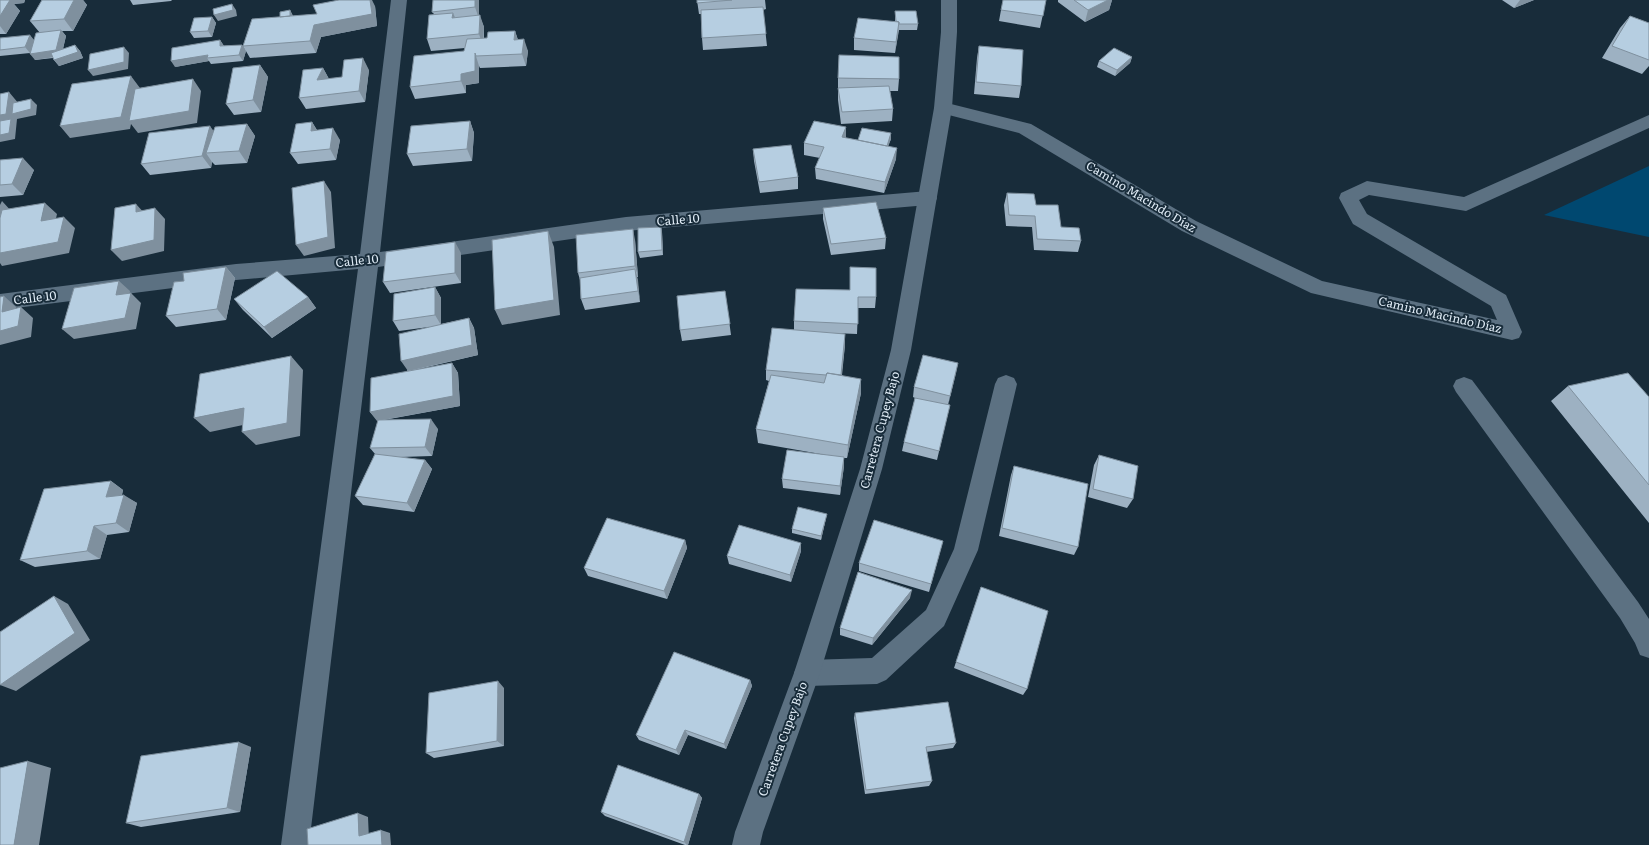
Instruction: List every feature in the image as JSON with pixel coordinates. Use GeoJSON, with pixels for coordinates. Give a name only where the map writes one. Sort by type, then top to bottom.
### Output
{"type":"FeatureCollection","features":[{"type":"Feature","properties":{"kind":"street"},"geometry":{"type":"LineString","coordinates":[[295,845],[369,261],[399,0]]}},
{"type":"Feature","properties":{"kind":"street","name":"Carretera Cupey Bajo"},"geometry":{"type":"LineString","coordinates":[[746,845],[749,832],[807,673],[873,462],[900,350],[943,108],[949,32],[949,0]]}},
{"type":"Feature","properties":{"kind":"street","name":"Camino Macindo Díaz"},"geometry":{"type":"LineString","coordinates":[[943,108],[1025,128],[1189,226],[1318,288],[1512,332],[1498,301],[1360,219],[1348,198],[1367,188],[1466,204],[1649,121]]}},
{"type":"Feature","properties":{"kind":"street","name":"Calle 10"},"geometry":{"type":"LineString","coordinates":[[0,302],[236,272],[369,261],[626,224],[928,198]]}},
{"type":"Feature","properties":{"kind":"street"},"geometry":{"type":"LineString","coordinates":[[807,673],[877,671],[935,618],[966,550],[1006,384]]}},
{"type":"Feature","properties":{"kind":"street"},"geometry":{"type":"LineString","coordinates":[[1464,386],[1628,610],[1646,637],[1649,646]]}},
{"type":"Feature","properties":{"kind":"shaded area"},"geometry":{"type":"Polygon","coordinates":[[[1649,166],[1649,237],[1544,215],[1649,166]]]}},
{"type":"Feature","properties":{"kind":"building"},"geometry":{"type":"Polygon","coordinates":[[[0,0],[10,0],[0,16],[0,0]]]}},
{"type":"Feature","properties":{"kind":"building"},"geometry":{"type":"Polygon","coordinates":[[[42,0],[74,0],[64,19],[30,21],[42,0]]]}},
{"type":"Feature","properties":{"kind":"building"},"geometry":{"type":"Polygon","coordinates":[[[339,0],[370,0],[372,14],[314,25],[310,41],[243,46],[252,19],[317,14],[313,5],[339,0]]]}},
{"type":"Feature","properties":{"kind":"building"},"geometry":{"type":"Polygon","coordinates":[[[433,0],[475,0],[475,7],[432,12],[433,0]]]}},
{"type":"Feature","properties":{"kind":"building"},"geometry":{"type":"Polygon","coordinates":[[[697,0],[732,0],[697,3],[697,0]]]}},
{"type":"Feature","properties":{"kind":"building"},"geometry":{"type":"Polygon","coordinates":[[[1003,0],[1046,0],[1043,16],[1001,10],[1003,0]]]}},
{"type":"Feature","properties":{"kind":"building"},"geometry":{"type":"Polygon","coordinates":[[[1074,0],[1108,0],[1088,10],[1074,0]]]}},
{"type":"Feature","properties":{"kind":"building"},"geometry":{"type":"Polygon","coordinates":[[[232,4],[233,10],[214,15],[213,9],[232,4]]]}},
{"type":"Feature","properties":{"kind":"building"},"geometry":{"type":"Polygon","coordinates":[[[763,7],[766,34],[702,38],[701,10],[763,7]]]}},
{"type":"Feature","properties":{"kind":"building"},"geometry":{"type":"Polygon","coordinates":[[[290,10],[290,16],[280,17],[280,12],[290,10]]]}},
{"type":"Feature","properties":{"kind":"building"},"geometry":{"type":"Polygon","coordinates":[[[895,11],[916,11],[918,24],[899,24],[899,22],[896,21],[895,11]]]}},
{"type":"Feature","properties":{"kind":"building"},"geometry":{"type":"Polygon","coordinates":[[[453,13],[452,18],[480,15],[479,34],[427,39],[429,15],[453,13]]]}},
{"type":"Feature","properties":{"kind":"building"},"geometry":{"type":"Polygon","coordinates":[[[1630,16],[1649,23],[1649,60],[1612,46],[1630,16]]]}},
{"type":"Feature","properties":{"kind":"building"},"geometry":{"type":"Polygon","coordinates":[[[212,17],[208,31],[190,32],[194,18],[212,17]]]}},
{"type":"Feature","properties":{"kind":"building"},"geometry":{"type":"Polygon","coordinates":[[[858,18],[899,22],[896,42],[854,38],[858,18]]]}},
{"type":"Feature","properties":{"kind":"building"},"geometry":{"type":"Polygon","coordinates":[[[61,30],[56,50],[30,54],[36,33],[61,30]]]}},
{"type":"Feature","properties":{"kind":"building"},"geometry":{"type":"Polygon","coordinates":[[[515,31],[514,40],[524,39],[522,54],[476,56],[475,53],[475,71],[461,74],[461,81],[410,87],[414,56],[464,51],[467,39],[487,38],[488,32],[515,31]]]}},
{"type":"Feature","properties":{"kind":"building"},"geometry":{"type":"Polygon","coordinates":[[[30,35],[25,47],[0,50],[0,38],[30,35]]]}},
{"type":"Feature","properties":{"kind":"building"},"geometry":{"type":"Polygon","coordinates":[[[220,40],[220,46],[242,45],[239,55],[207,58],[208,55],[171,61],[172,48],[220,40]]]}},
{"type":"Feature","properties":{"kind":"building"},"geometry":{"type":"Polygon","coordinates":[[[75,45],[78,52],[54,60],[51,53],[75,45]]]}},
{"type":"Feature","properties":{"kind":"building"},"geometry":{"type":"Polygon","coordinates":[[[979,46],[1023,50],[1021,86],[976,82],[979,46]]]}},
{"type":"Feature","properties":{"kind":"building"},"geometry":{"type":"Polygon","coordinates":[[[124,47],[124,62],[88,70],[90,54],[124,47]]]}},
{"type":"Feature","properties":{"kind":"building"},"geometry":{"type":"Polygon","coordinates":[[[1114,48],[1132,57],[1117,70],[1099,61],[1114,48]]]}},
{"type":"Feature","properties":{"kind":"building"},"geometry":{"type":"Polygon","coordinates":[[[839,55],[899,57],[899,79],[838,78],[839,55]]]}},
{"type":"Feature","properties":{"kind":"building"},"geometry":{"type":"Polygon","coordinates":[[[363,58],[359,91],[299,98],[303,70],[323,68],[317,80],[342,77],[344,60],[363,58]]]}},
{"type":"Feature","properties":{"kind":"building"},"geometry":{"type":"Polygon","coordinates":[[[260,65],[253,100],[226,104],[233,68],[260,65]]]}},
{"type":"Feature","properties":{"kind":"building"},"geometry":{"type":"Polygon","coordinates":[[[131,76],[121,117],[60,126],[72,84],[131,76]]]}},
{"type":"Feature","properties":{"kind":"building"},"geometry":{"type":"Polygon","coordinates":[[[193,79],[189,111],[129,121],[135,89],[193,79]]]}},
{"type":"Feature","properties":{"kind":"building"},"geometry":{"type":"Polygon","coordinates":[[[889,86],[893,109],[842,112],[838,88],[889,86]]]}},
{"type":"Feature","properties":{"kind":"building"},"geometry":{"type":"Polygon","coordinates":[[[9,92],[6,114],[0,115],[0,94],[9,92]]]}},
{"type":"Feature","properties":{"kind":"building"},"geometry":{"type":"Polygon","coordinates":[[[31,99],[31,109],[12,114],[13,103],[31,99]]]}},
{"type":"Feature","properties":{"kind":"building"},"geometry":{"type":"Polygon","coordinates":[[[11,119],[9,133],[0,135],[0,121],[11,119]]]}},
{"type":"Feature","properties":{"kind":"building"},"geometry":{"type":"Polygon","coordinates":[[[470,121],[467,149],[407,154],[411,126],[470,121]]]}},
{"type":"Feature","properties":{"kind":"building"},"geometry":{"type":"Polygon","coordinates":[[[814,121],[846,127],[842,137],[897,148],[885,182],[815,168],[824,147],[804,143],[814,121]]]}},
{"type":"Feature","properties":{"kind":"building"},"geometry":{"type":"Polygon","coordinates":[[[312,122],[311,131],[333,128],[330,149],[290,153],[296,124],[312,122]]]}},
{"type":"Feature","properties":{"kind":"building"},"geometry":{"type":"Polygon","coordinates":[[[247,124],[239,151],[206,153],[215,127],[247,124]]]}},
{"type":"Feature","properties":{"kind":"building"},"geometry":{"type":"Polygon","coordinates":[[[210,126],[202,156],[141,164],[149,133],[210,126]]]}},
{"type":"Feature","properties":{"kind":"building"},"geometry":{"type":"Polygon","coordinates":[[[862,128],[891,133],[887,146],[858,140],[862,128]]]}},
{"type":"Feature","properties":{"kind":"building"},"geometry":{"type":"Polygon","coordinates":[[[791,145],[798,177],[759,182],[753,149],[791,145]]]}},
{"type":"Feature","properties":{"kind":"building"},"geometry":{"type":"Polygon","coordinates":[[[23,158],[12,184],[0,185],[0,160],[23,158]]]}},
{"type":"Feature","properties":{"kind":"building"},"geometry":{"type":"Polygon","coordinates":[[[324,181],[328,237],[296,245],[292,188],[324,181]]]}},
{"type":"Feature","properties":{"kind":"building"},"geometry":{"type":"Polygon","coordinates":[[[1007,193],[1034,194],[1036,205],[1058,205],[1061,227],[1079,228],[1081,241],[1037,239],[1035,216],[1009,215],[1007,193]]]}},
{"type":"Feature","properties":{"kind":"building"},"geometry":{"type":"Polygon","coordinates":[[[876,202],[886,238],[831,244],[823,208],[876,202]]]}},
{"type":"Feature","properties":{"kind":"building"},"geometry":{"type":"Polygon","coordinates":[[[45,203],[41,221],[64,217],[58,242],[0,253],[0,218],[2,210],[45,203]]]}},
{"type":"Feature","properties":{"kind":"building"},"geometry":{"type":"Polygon","coordinates":[[[136,204],[136,212],[155,208],[154,240],[111,250],[115,208],[136,204]]]}},
{"type":"Feature","properties":{"kind":"building"},"geometry":{"type":"Polygon","coordinates":[[[661,227],[662,250],[638,252],[638,228],[661,227]]]}},
{"type":"Feature","properties":{"kind":"building"},"geometry":{"type":"Polygon","coordinates":[[[633,229],[635,266],[578,273],[576,235],[633,229]]]}},
{"type":"Feature","properties":{"kind":"building"},"geometry":{"type":"Polygon","coordinates":[[[548,231],[554,300],[495,310],[492,240],[548,231]]]}},
{"type":"Feature","properties":{"kind":"building"},"geometry":{"type":"Polygon","coordinates":[[[455,242],[455,273],[383,282],[386,252],[455,242]]]}},
{"type":"Feature","properties":{"kind":"building"},"geometry":{"type":"Polygon","coordinates":[[[226,267],[217,309],[166,316],[174,282],[184,281],[183,273],[226,267]]]}},
{"type":"Feature","properties":{"kind":"building"},"geometry":{"type":"Polygon","coordinates":[[[850,267],[876,268],[876,297],[858,297],[858,324],[794,321],[796,289],[850,290],[850,267]]]}},
{"type":"Feature","properties":{"kind":"building"},"geometry":{"type":"Polygon","coordinates":[[[635,269],[638,291],[581,299],[580,278],[635,269]]]}},
{"type":"Feature","properties":{"kind":"building"},"geometry":{"type":"Polygon","coordinates":[[[277,271],[308,297],[264,327],[234,299],[277,271]]]}},
{"type":"Feature","properties":{"kind":"building"},"geometry":{"type":"Polygon","coordinates":[[[119,281],[116,295],[131,293],[125,318],[62,329],[74,288],[119,281]]]}},
{"type":"Feature","properties":{"kind":"building"},"geometry":{"type":"Polygon","coordinates":[[[435,287],[435,315],[393,321],[394,294],[435,287]]]}},
{"type":"Feature","properties":{"kind":"building"},"geometry":{"type":"Polygon","coordinates":[[[725,291],[730,324],[680,330],[677,296],[725,291]]]}},
{"type":"Feature","properties":{"kind":"building"},"geometry":{"type":"Polygon","coordinates":[[[4,296],[2,312],[21,307],[18,326],[0,331],[0,297],[4,296]]]}},
{"type":"Feature","properties":{"kind":"building"},"geometry":{"type":"Polygon","coordinates":[[[469,318],[472,345],[401,361],[399,334],[469,318]]]}},
{"type":"Feature","properties":{"kind":"building"},"geometry":{"type":"Polygon","coordinates":[[[772,328],[845,334],[841,375],[766,370],[772,328]]]}},
{"type":"Feature","properties":{"kind":"building"},"geometry":{"type":"Polygon","coordinates":[[[923,355],[958,363],[950,396],[914,387],[923,355]]]}},
{"type":"Feature","properties":{"kind":"building"},"geometry":{"type":"Polygon","coordinates":[[[291,356],[287,423],[242,432],[244,408],[194,418],[200,374],[291,356]]]}},
{"type":"Feature","properties":{"kind":"building"},"geometry":{"type":"Polygon","coordinates":[[[452,363],[453,396],[370,412],[371,378],[452,363]]]}},
{"type":"Feature","properties":{"kind":"building"},"geometry":{"type":"Polygon","coordinates":[[[827,373],[861,379],[848,445],[756,429],[771,375],[824,383],[827,373]]]}},
{"type":"Feature","properties":{"kind":"building"},"geometry":{"type":"Polygon","coordinates":[[[1628,373],[1649,397],[1649,485],[1568,386],[1628,373]]]}},
{"type":"Feature","properties":{"kind":"building"},"geometry":{"type":"Polygon","coordinates":[[[915,398],[950,405],[939,451],[904,442],[915,398]]]}},
{"type":"Feature","properties":{"kind":"building"},"geometry":{"type":"Polygon","coordinates":[[[431,419],[425,447],[370,448],[378,420],[431,419]]]}},
{"type":"Feature","properties":{"kind":"building"},"geometry":{"type":"Polygon","coordinates":[[[787,450],[844,457],[840,486],[782,479],[787,450]]]}},
{"type":"Feature","properties":{"kind":"building"},"geometry":{"type":"Polygon","coordinates":[[[375,454],[425,460],[407,503],[355,496],[375,454]]]}},
{"type":"Feature","properties":{"kind":"building"},"geometry":{"type":"Polygon","coordinates":[[[1099,455],[1138,466],[1133,499],[1093,489],[1099,455]]]}},
{"type":"Feature","properties":{"kind":"building"},"geometry":{"type":"Polygon","coordinates":[[[1014,466],[1088,484],[1078,547],[1002,528],[1014,466]]]}},
{"type":"Feature","properties":{"kind":"building"},"geometry":{"type":"Polygon","coordinates":[[[111,481],[106,497],[124,495],[116,523],[94,526],[87,551],[20,560],[44,489],[111,481]]]}},
{"type":"Feature","properties":{"kind":"building"},"geometry":{"type":"Polygon","coordinates":[[[798,507],[827,514],[821,536],[792,529],[798,507]]]}},
{"type":"Feature","properties":{"kind":"building"},"geometry":{"type":"Polygon","coordinates":[[[607,518],[685,540],[664,591],[584,568],[607,518]]]}},
{"type":"Feature","properties":{"kind":"building"},"geometry":{"type":"Polygon","coordinates":[[[874,520],[943,541],[931,584],[859,563],[874,520]]]}},
{"type":"Feature","properties":{"kind":"building"},"geometry":{"type":"Polygon","coordinates":[[[739,525],[801,543],[790,575],[727,556],[739,525]]]}},
{"type":"Feature","properties":{"kind":"building"},"geometry":{"type":"Polygon","coordinates":[[[858,572],[912,590],[873,638],[840,628],[858,572]]]}},
{"type":"Feature","properties":{"kind":"building"},"geometry":{"type":"Polygon","coordinates":[[[981,587],[1048,611],[1027,689],[956,662],[981,587]]]}},
{"type":"Feature","properties":{"kind":"building"},"geometry":{"type":"Polygon","coordinates":[[[54,596],[75,633],[0,685],[0,632],[54,596]]]}},
{"type":"Feature","properties":{"kind":"building"},"geometry":{"type":"Polygon","coordinates":[[[674,652],[750,680],[724,744],[685,730],[676,750],[636,735],[674,652]]]}},
{"type":"Feature","properties":{"kind":"building"},"geometry":{"type":"Polygon","coordinates":[[[498,681],[497,741],[426,753],[429,693],[498,681]]]}},
{"type":"Feature","properties":{"kind":"building"},"geometry":{"type":"Polygon","coordinates":[[[948,702],[956,743],[926,747],[932,781],[866,790],[855,713],[948,702]]]}},
{"type":"Feature","properties":{"kind":"building"},"geometry":{"type":"Polygon","coordinates":[[[239,742],[227,808],[126,823],[141,756],[239,742]]]}},
{"type":"Feature","properties":{"kind":"building"},"geometry":{"type":"Polygon","coordinates":[[[28,761],[14,845],[0,845],[0,768],[28,761]]]}},
{"type":"Feature","properties":{"kind":"building"},"geometry":{"type":"Polygon","coordinates":[[[618,765],[699,794],[684,842],[601,812],[618,765]]]}},
{"type":"Feature","properties":{"kind":"building"},"geometry":{"type":"Polygon","coordinates":[[[358,813],[359,836],[381,830],[382,845],[308,845],[307,829],[358,813]]]}}]}
